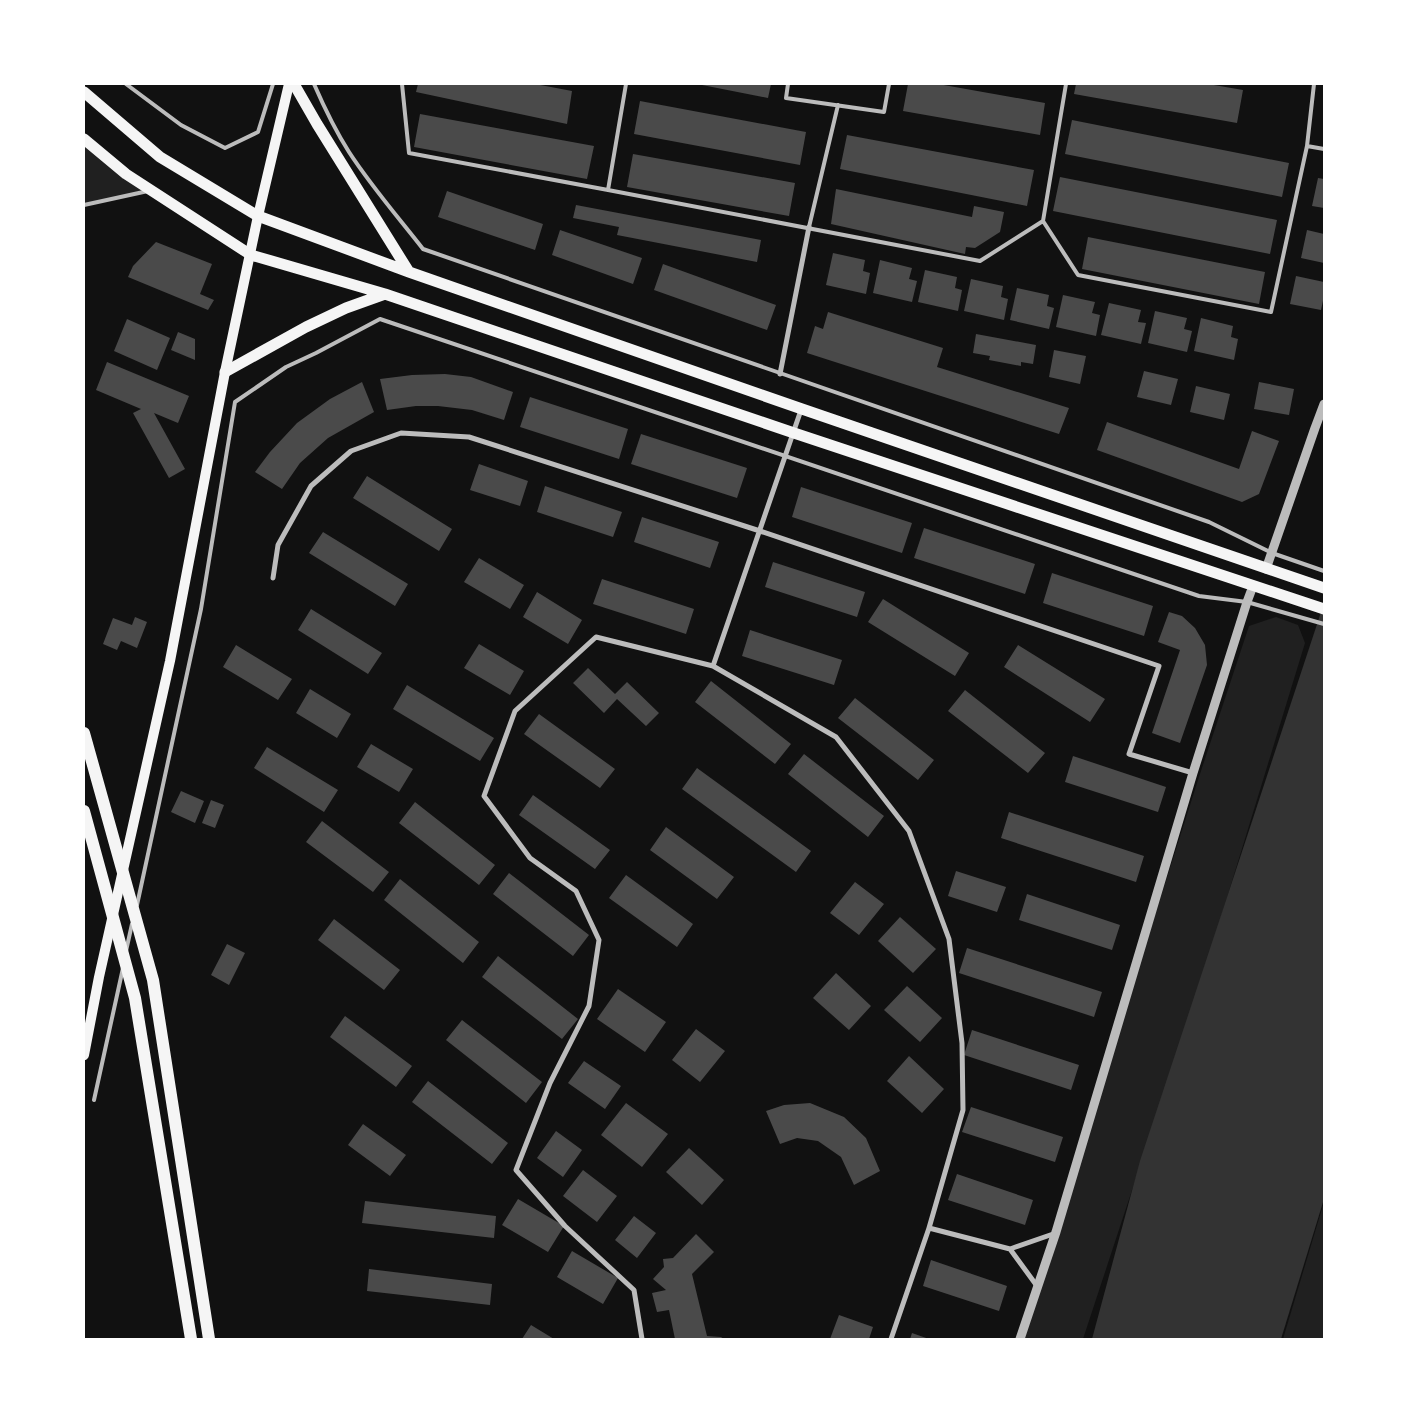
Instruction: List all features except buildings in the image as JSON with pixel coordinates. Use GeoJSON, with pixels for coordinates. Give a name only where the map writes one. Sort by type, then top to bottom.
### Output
{"type":"FeatureCollection","features":[{"type":"Feature","properties":{"kind":"highway"},"geometry":{"type":"LineString","coordinates":[[84,733],[153,980],[210,1338]]}},
{"type":"Feature","properties":{"kind":"highway"},"geometry":{"type":"LineString","coordinates":[[84,811],[135,998],[191,1339]]}},
{"type":"Feature","properties":{"kind":"main road"},"geometry":{"type":"LineString","coordinates":[[84,1054],[99,978],[170,661],[225,372],[258,216],[289,84]]}},
{"type":"Feature","properties":{"kind":"main road"},"geometry":{"type":"LineString","coordinates":[[294,84],[409,272]]}},
{"type":"Feature","properties":{"kind":"main road"},"geometry":{"type":"LineString","coordinates":[[84,92],[160,157],[258,216],[409,272],[1324,588]]}},
{"type":"Feature","properties":{"kind":"main road"},"geometry":{"type":"LineString","coordinates":[[84,139],[126,174],[251,255],[385,294],[794,433],[1324,609]]}},
{"type":"Feature","properties":{"kind":"main road"},"geometry":{"type":"LineString","coordinates":[[225,372],[306,327],[346,308],[385,294]]}},
{"type":"Feature","properties":{"kind":"street"},"geometry":{"type":"LineString","coordinates":[[780,374],[809,227]]}},
{"type":"Feature","properties":{"kind":"street"},"geometry":{"type":"LineString","coordinates":[[1266,569],[1324,404]]}},
{"type":"Feature","properties":{"kind":"street"},"geometry":{"type":"LineString","coordinates":[[713,666],[802,409]]}},
{"type":"Feature","properties":{"kind":"street"},"geometry":{"type":"LineString","coordinates":[[273,578],[278,544],[311,486],[351,451],[401,433],[469,437],[760,531],[1158,666],[1129,754],[1193,773]]}},
{"type":"Feature","properties":{"kind":"street"},"geometry":{"type":"LineString","coordinates":[[1020,1339],[1056,1232],[1193,773],[1253,586]]}},
{"type":"Feature","properties":{"kind":"street"},"geometry":{"type":"LineString","coordinates":[[642,1339],[634,1290],[565,1226],[516,1170],[550,1084],[589,1006],[600,940],[576,891],[530,858],[484,796],[514,711],[596,637],[713,666],[836,737],[909,831],[949,939],[962,1043],[963,1110],[929,1228],[891,1339]]}},
{"type":"Feature","properties":{"kind":"street"},"geometry":{"type":"LineString","coordinates":[[929,1228],[1010,1249],[1056,1232]]}},
{"type":"Feature","properties":{"kind":"street"},"geometry":{"type":"LineString","coordinates":[[1010,1249],[1037,1286]]}},
{"type":"Feature","properties":{"kind":"lane"},"geometry":{"type":"LineString","coordinates":[[126,84],[181,125],[225,148],[258,132],[273,84]]}},
{"type":"Feature","properties":{"kind":"lane"},"geometry":{"type":"LineString","coordinates":[[314,84],[327,113],[348,151],[423,249],[1209,522],[1272,553],[1324,571]]}},
{"type":"Feature","properties":{"kind":"lane"},"geometry":{"type":"LineString","coordinates":[[402,84],[409,153],[809,227],[980,261],[1043,221]]}},
{"type":"Feature","properties":{"kind":"lane"},"geometry":{"type":"LineString","coordinates":[[608,190],[626,84]]}},
{"type":"Feature","properties":{"kind":"lane"},"geometry":{"type":"LineString","coordinates":[[788,84],[786,98],[884,112],[889,84]]}},
{"type":"Feature","properties":{"kind":"lane"},"geometry":{"type":"LineString","coordinates":[[1066,84],[1043,221],[1078,276],[1271,312],[1307,146],[1314,84]]}},
{"type":"Feature","properties":{"kind":"lane"},"geometry":{"type":"LineString","coordinates":[[809,227],[838,105]]}},
{"type":"Feature","properties":{"kind":"lane"},"geometry":{"type":"LineString","coordinates":[[1307,146],[1324,148]]}},
{"type":"Feature","properties":{"kind":"lane"},"geometry":{"type":"LineString","coordinates":[[84,205],[153,190]]}},
{"type":"Feature","properties":{"kind":"lane"},"geometry":{"type":"LineString","coordinates":[[94,1100],[201,609],[235,402],[286,367],[316,354],[380,320],[1199,596],[1247,602],[1324,624]]}},
{"type":"Feature","properties":{"kind":"shaded area"},"geometry":{"type":"Polygon","coordinates":[[[84,139],[153,190],[84,205],[84,139]]]}},
{"type":"Feature","properties":{"kind":"shaded area"},"geometry":{"type":"Polygon","coordinates":[[[1324,603],[1324,1199],[1281,1339],[1092,1339],[1140,1161],[1324,603]]]}},
{"type":"Feature","properties":{"kind":"shaded area"},"geometry":{"type":"Polygon","coordinates":[[[1276,617],[1298,625],[1305,643],[1210,953],[1083,1339],[1023,1339],[1051,1241],[1249,626],[1276,617]]]}},
{"type":"Feature","properties":{"kind":"shaded area"},"geometry":{"type":"Polygon","coordinates":[[[1324,1202],[1324,1339],[1283,1339],[1324,1202]]]}}]}
